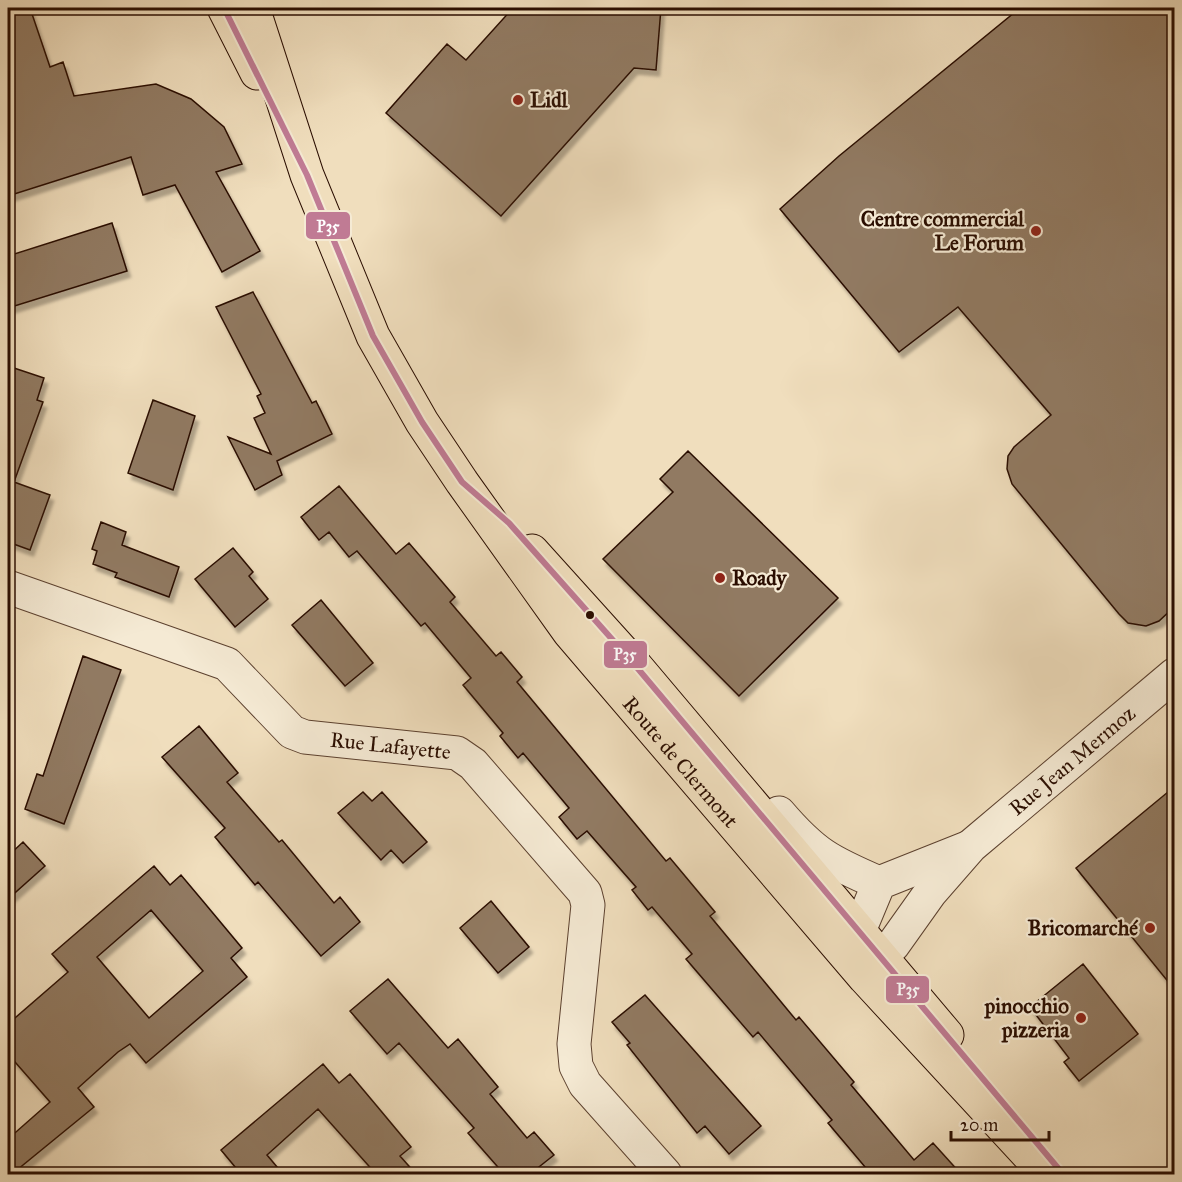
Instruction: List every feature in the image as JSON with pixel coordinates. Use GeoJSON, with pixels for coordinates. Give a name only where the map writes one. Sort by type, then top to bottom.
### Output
{"type":"FeatureCollection","features":[{"type":"Feature","properties":{"kind":"main road","name":"Route de Clermont"},"geometry":{"type":"LineString","coordinates":[[224,8],[307,175],[373,336],[422,422],[569,632],[1064,1174]]}},
{"type":"Feature","properties":{"kind":"main road","name":"Route de Clermont"},"geometry":{"type":"LineString","coordinates":[[253,8],[307,175]]}},
{"type":"Feature","properties":{"kind":"main road","name":"Route de Clermont"},"geometry":{"type":"LineString","coordinates":[[462,482],[509,523],[634,664],[862,953],[1046,1174]]}},
{"type":"Feature","properties":{"kind":"street","name":"Rue Lafayette"},"geometry":{"type":"LineString","coordinates":[[8,587],[227,664],[282,724],[292,732],[305,737],[457,753],[473,764],[585,893],[588,905],[574,1044],[576,1066],[585,1084],[665,1174]]}},
{"type":"Feature","properties":{"kind":"street","name":"Route de Clermont"},"geometry":{"type":"LineString","coordinates":[[634,664],[706,728],[804,842],[833,863],[879,883]]}},
{"type":"Feature","properties":{"kind":"street","name":"Rue Jean Mermoz"},"geometry":{"type":"LineString","coordinates":[[862,953],[894,945],[930,893],[971,846],[1174,675]]}},
{"type":"Feature","properties":{"kind":"street","name":"Rue Jean Mermoz"},"geometry":{"type":"LineString","coordinates":[[879,883],[971,846]]}},
{"type":"Feature","properties":{"kind":"street"},"geometry":{"type":"LineString","coordinates":[[862,953],[879,883]]}},
{"type":"Feature","properties":{"kind":"building"},"geometry":{"type":"Polygon","coordinates":[[[8,8],[30,8],[50,67],[63,62],[74,96],[156,84],[191,99],[224,127],[242,164],[216,172],[260,251],[222,272],[175,185],[143,195],[131,157],[8,196],[8,8]]]}},
{"type":"Feature","properties":{"kind":"building","name":"Lidl"},"geometry":{"type":"Polygon","coordinates":[[[513,8],[661,8],[656,70],[634,68],[501,216],[386,113],[447,44],[466,60],[513,8]]]}},
{"type":"Feature","properties":{"kind":"building","name":"Centre commercial Le Forum"},"geometry":{"type":"Polygon","coordinates":[[[1020,8],[1174,8],[1174,607],[1159,621],[1146,626],[1128,623],[1119,614],[1012,484],[1007,469],[1008,456],[1014,447],[1051,415],[958,307],[899,352],[780,209],[839,156],[1020,8]]]}},
{"type":"Feature","properties":{"kind":"building"},"geometry":{"type":"Polygon","coordinates":[[[112,223],[127,271],[8,308],[8,256],[112,223]]]}},
{"type":"Feature","properties":{"kind":"building"},"geometry":{"type":"Polygon","coordinates":[[[253,292],[312,403],[316,401],[332,434],[277,461],[282,475],[255,490],[228,437],[271,454],[254,418],[265,413],[257,396],[261,394],[216,307],[253,292]]]}},
{"type":"Feature","properties":{"kind":"building"},"geometry":{"type":"Polygon","coordinates":[[[8,366],[44,378],[37,400],[43,402],[14,482],[50,495],[30,550],[8,542],[8,366]]]}},
{"type":"Feature","properties":{"kind":"building"},"geometry":{"type":"Polygon","coordinates":[[[153,400],[195,416],[173,490],[128,473],[153,400]]]}},
{"type":"Feature","properties":{"kind":"building","name":"Roady"},"geometry":{"type":"Polygon","coordinates":[[[688,451],[838,598],[739,696],[603,559],[673,492],[660,479],[688,451]]]}},
{"type":"Feature","properties":{"kind":"building"},"geometry":{"type":"Polygon","coordinates":[[[339,486],[396,554],[409,543],[455,597],[450,602],[496,656],[501,652],[522,677],[517,682],[666,861],[670,858],[715,912],[710,916],[796,1020],[799,1017],[854,1082],[851,1085],[914,1160],[933,1143],[961,1174],[871,1174],[828,1123],[832,1120],[758,1032],[753,1037],[686,959],[692,954],[652,907],[648,910],[632,890],[636,887],[587,831],[577,839],[559,817],[569,808],[523,753],[518,758],[500,736],[503,733],[463,685],[471,678],[425,623],[421,626],[357,551],[349,557],[329,532],[319,540],[301,517],[339,486]]]}},
{"type":"Feature","properties":{"kind":"building"},"geometry":{"type":"Polygon","coordinates":[[[101,522],[126,532],[122,545],[179,567],[169,597],[115,577],[117,573],[93,564],[97,551],[92,549],[101,522]]]}},
{"type":"Feature","properties":{"kind":"building"},"geometry":{"type":"Polygon","coordinates":[[[233,548],[253,572],[249,576],[268,599],[235,627],[195,579],[233,548]]]}},
{"type":"Feature","properties":{"kind":"building"},"geometry":{"type":"Polygon","coordinates":[[[321,600],[373,663],[345,686],[292,625],[321,600]]]}},
{"type":"Feature","properties":{"kind":"building"},"geometry":{"type":"Polygon","coordinates":[[[83,656],[121,670],[64,824],[25,809],[37,774],[43,776],[83,656]]]}},
{"type":"Feature","properties":{"kind":"building"},"geometry":{"type":"Polygon","coordinates":[[[199,726],[238,773],[227,782],[279,842],[282,840],[334,903],[340,897],[360,922],[321,956],[258,882],[255,885],[215,837],[225,828],[162,757],[199,726]]]}},
{"type":"Feature","properties":{"kind":"building","name":"Bricomarché"},"geometry":{"type":"Polygon","coordinates":[[[1174,787],[1174,989],[1076,868],[1174,787]]]}},
{"type":"Feature","properties":{"kind":"building"},"geometry":{"type":"Polygon","coordinates":[[[363,792],[372,801],[382,792],[427,842],[403,863],[391,850],[381,860],[338,813],[363,792]]]}},
{"type":"Feature","properties":{"kind":"building"},"geometry":{"type":"Polygon","coordinates":[[[23,842],[45,866],[8,899],[8,856],[23,842]]]}},
{"type":"Feature","properties":{"kind":"building"},"geometry":{"type":"Polygon","coordinates":[[[154,866],[170,885],[181,875],[202,900],[242,948],[231,958],[247,977],[146,1063],[130,1044],[118,1052],[78,1088],[94,1107],[12,1174],[8,1174],[8,1139],[50,1102],[8,1054],[8,1024],[68,972],[52,954],[154,866]],[[151,910],[97,957],[149,1018],[203,971],[151,910]]]}},
{"type":"Feature","properties":{"kind":"building"},"geometry":{"type":"Polygon","coordinates":[[[491,901],[529,947],[498,973],[460,928],[491,901]]]}},
{"type":"Feature","properties":{"kind":"building"},"geometry":{"type":"Polygon","coordinates":[[[1083,964],[1138,1034],[1079,1081],[1064,1062],[1069,1058],[1030,1007],[1083,964]]]}},
{"type":"Feature","properties":{"kind":"building"},"geometry":{"type":"Polygon","coordinates":[[[388,979],[448,1048],[458,1039],[498,1087],[490,1094],[527,1138],[534,1132],[554,1155],[530,1174],[504,1174],[468,1133],[474,1128],[399,1043],[387,1054],[350,1011],[388,979]]]}},
{"type":"Feature","properties":{"kind":"building"},"geometry":{"type":"Polygon","coordinates":[[[645,995],[761,1126],[729,1154],[705,1126],[697,1133],[627,1045],[630,1043],[612,1022],[645,995]]]}},
{"type":"Feature","properties":{"kind":"building"},"geometry":{"type":"Polygon","coordinates":[[[323,1064],[339,1083],[350,1074],[411,1147],[400,1156],[416,1174],[376,1174],[318,1109],[267,1155],[283,1174],[241,1174],[221,1150],[323,1064]]]}},
{"type":"Feature","properties":{"kind":"transit line","name":"P35"},"geometry":{"type":"LineString","coordinates":[[224,8],[307,175],[373,336],[422,422],[462,482],[509,523],[634,664],[1063,1174]]}},
{"type":"Feature","properties":{"kind":"place","name":"Lidl"},"geometry":{"type":"Point","coordinates":[518,100]}},
{"type":"Feature","properties":{"kind":"place","name":"Centre commercial Le Forum"},"geometry":{"type":"Point","coordinates":[1036,231]}},
{"type":"Feature","properties":{"kind":"place","name":"Roady"},"geometry":{"type":"Point","coordinates":[720,578]}},
{"type":"Feature","properties":{"kind":"place","name":"Bricomarché"},"geometry":{"type":"Point","coordinates":[1150,928]}},
{"type":"Feature","properties":{"kind":"place","name":"pinocchio pizzeria"},"geometry":{"type":"Point","coordinates":[1081,1018]}}]}
